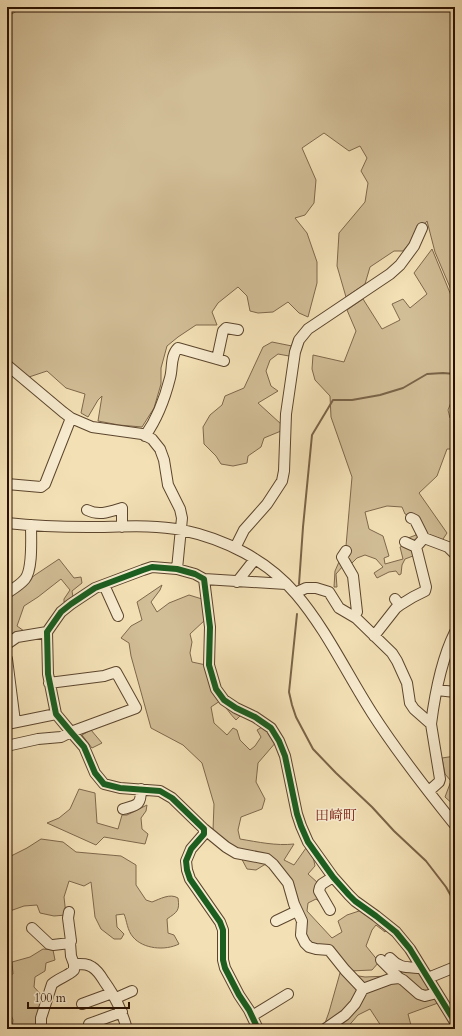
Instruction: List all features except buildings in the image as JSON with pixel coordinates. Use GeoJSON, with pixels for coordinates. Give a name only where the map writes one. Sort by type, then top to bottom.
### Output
{"type":"FeatureCollection","features":[{"type":"Feature","properties":{"kind":"street"},"geometry":{"type":"LineString","coordinates":[[235,548],[244,530],[267,504],[282,481],[284,471],[286,414],[295,352],[299,340],[308,329],[390,274],[414,246],[422,228]]}},
{"type":"Feature","properties":{"kind":"street"},"geometry":{"type":"LineString","coordinates":[[145,436],[154,423],[159,412],[171,377],[171,365],[174,352],[178,348],[220,360],[223,331],[226,328],[238,330]]}},
{"type":"Feature","properties":{"kind":"street"},"geometry":{"type":"LineString","coordinates":[[7,365],[71,418],[92,427],[142,434],[152,439],[160,449],[164,460],[168,485],[180,509],[182,518],[177,569]]}},
{"type":"Feature","properties":{"kind":"street"},"geometry":{"type":"LineString","coordinates":[[7,484],[41,488],[45,484],[71,418]]}},
{"type":"Feature","properties":{"kind":"street"},"geometry":{"type":"LineString","coordinates":[[87,510],[93,513],[102,513],[122,508],[122,527]]}},
{"type":"Feature","properties":{"kind":"street"},"geometry":{"type":"LineString","coordinates":[[411,518],[415,520],[424,538],[448,547],[455,554]]}},
{"type":"Feature","properties":{"kind":"street"},"geometry":{"type":"LineString","coordinates":[[7,523],[79,527],[148,527],[181,530],[219,541],[255,559],[286,584],[311,614],[372,714],[393,744],[455,824]]}},
{"type":"Feature","properties":{"kind":"street"},"geometry":{"type":"LineString","coordinates":[[7,593],[26,578],[30,567],[31,525]]}},
{"type":"Feature","properties":{"kind":"street"},"geometry":{"type":"LineString","coordinates":[[416,547],[424,538]]}},
{"type":"Feature","properties":{"kind":"street"},"geometry":{"type":"LineString","coordinates":[[374,636],[397,602],[425,591],[426,588],[416,547],[406,542]]}},
{"type":"Feature","properties":{"kind":"street"},"geometry":{"type":"LineString","coordinates":[[346,551],[342,557],[353,576],[358,612],[356,618],[392,653],[407,683],[410,704],[414,710],[431,724]]}},
{"type":"Feature","properties":{"kind":"street"},"geometry":{"type":"LineString","coordinates":[[237,582],[255,559]]}},
{"type":"Feature","properties":{"kind":"street"},"geometry":{"type":"LineString","coordinates":[[286,584],[204,580],[195,574],[177,569],[152,567],[95,588],[62,612],[47,632],[49,683],[56,714],[84,747],[95,774],[104,784],[120,788],[160,791],[172,798],[204,829],[226,847],[236,853],[267,859],[273,864],[288,883],[296,910],[302,921],[301,935],[305,943],[309,947],[316,950],[329,950],[363,989]]}},
{"type":"Feature","properties":{"kind":"street"},"geometry":{"type":"LineString","coordinates":[[204,580],[210,627],[209,665],[216,689],[224,700],[236,708],[255,716],[271,728],[279,741],[285,756],[297,814],[308,842],[333,876],[355,901],[396,932],[410,949],[455,1022]]}},
{"type":"Feature","properties":{"kind":"street"},"geometry":{"type":"LineString","coordinates":[[104,585],[118,616]]}},
{"type":"Feature","properties":{"kind":"street"},"geometry":{"type":"LineString","coordinates":[[295,593],[306,588],[324,590],[329,592],[339,608],[358,612]]}},
{"type":"Feature","properties":{"kind":"street"},"geometry":{"type":"LineString","coordinates":[[7,644],[17,637],[47,632]]}},
{"type":"Feature","properties":{"kind":"street"},"geometry":{"type":"LineString","coordinates":[[429,791],[439,782],[440,779],[431,724],[443,662],[455,632]]}},
{"type":"Feature","properties":{"kind":"street"},"geometry":{"type":"LineString","coordinates":[[7,659],[11,723],[56,714]]}},
{"type":"Feature","properties":{"kind":"street"},"geometry":{"type":"LineString","coordinates":[[7,745],[38,739],[61,737],[136,708],[116,672],[104,676],[49,683]]}},
{"type":"Feature","properties":{"kind":"street"},"geometry":{"type":"LineString","coordinates":[[437,690],[455,692]]}},
{"type":"Feature","properties":{"kind":"street"},"geometry":{"type":"LineString","coordinates":[[123,809],[139,803],[141,798],[141,789]]}},
{"type":"Feature","properties":{"kind":"street"},"geometry":{"type":"LineString","coordinates":[[204,829],[204,834],[191,849],[186,861],[187,870],[190,879],[220,922],[223,930],[223,960],[225,968],[258,1029]]}},
{"type":"Feature","properties":{"kind":"street"},"geometry":{"type":"LineString","coordinates":[[330,910],[319,891],[322,884],[333,876]]}},
{"type":"Feature","properties":{"kind":"street"},"geometry":{"type":"LineString","coordinates":[[277,918],[296,910]]}},
{"type":"Feature","properties":{"kind":"street"},"geometry":{"type":"LineString","coordinates":[[41,1029],[41,1018],[52,984],[74,970],[74,964],[71,956],[68,918],[69,912]]}},
{"type":"Feature","properties":{"kind":"street"},"geometry":{"type":"LineString","coordinates":[[32,928],[49,944],[70,943]]}},
{"type":"Feature","properties":{"kind":"street"},"geometry":{"type":"LineString","coordinates":[[421,968],[402,967],[386,959],[399,978],[419,994],[425,996],[437,993]]}},
{"type":"Feature","properties":{"kind":"street"},"geometry":{"type":"LineString","coordinates":[[74,964],[84,963],[94,967],[114,995],[128,1029]]}},
{"type":"Feature","properties":{"kind":"street"},"geometry":{"type":"LineString","coordinates":[[428,978],[455,967]]}},
{"type":"Feature","properties":{"kind":"street"},"geometry":{"type":"LineString","coordinates":[[325,1029],[345,1015],[355,1004],[363,989],[390,979],[399,978]]}},
{"type":"Feature","properties":{"kind":"street"},"geometry":{"type":"LineString","coordinates":[[82,1004],[132,991]]}},
{"type":"Feature","properties":{"kind":"street"},"geometry":{"type":"LineString","coordinates":[[252,1016],[288,994]]}},
{"type":"Feature","properties":{"kind":"street"},"geometry":{"type":"LineString","coordinates":[[89,1024],[122,1012]]}},
{"type":"Feature","properties":{"kind":"shaded area"},"geometry":{"type":"Polygon","coordinates":[[[23,7],[455,7],[455,299],[435,252],[427,221],[403,251],[394,251],[370,267],[365,284],[346,297],[337,266],[339,233],[365,202],[368,183],[361,171],[367,158],[360,146],[349,151],[324,133],[302,148],[316,180],[314,203],[305,215],[295,218],[307,233],[317,262],[317,283],[308,317],[299,313],[288,302],[273,312],[258,313],[250,311],[247,296],[238,287],[218,303],[212,312],[217,325],[196,325],[167,346],[161,368],[161,384],[154,408],[142,427],[98,421],[102,396],[88,417],[81,413],[85,394],[66,388],[47,371],[29,377],[7,361],[7,17],[23,7]]]}},
{"type":"Feature","properties":{"kind":"shaded area"},"geometry":{"type":"Polygon","coordinates":[[[432,249],[455,305],[455,399],[452,400],[448,410],[450,418],[455,418],[455,449],[447,449],[437,476],[419,493],[447,533],[441,542],[425,535],[413,556],[405,559],[402,565],[401,574],[399,575],[396,571],[389,572],[377,578],[374,573],[383,567],[376,559],[365,555],[357,558],[351,564],[343,566],[336,574],[337,587],[334,587],[335,571],[346,546],[352,477],[331,417],[330,396],[315,380],[312,369],[313,355],[344,362],[356,331],[347,310],[363,299],[382,329],[400,320],[392,304],[403,299],[410,308],[427,294],[414,273],[432,249]],[[387,506],[365,512],[369,529],[383,536],[389,556],[384,558],[385,564],[403,559],[400,547],[410,543],[408,538],[416,535],[413,517],[405,514],[402,507],[387,506]]]}},
{"type":"Feature","properties":{"kind":"shaded area"},"geometry":{"type":"Polygon","coordinates":[[[272,342],[292,346],[289,356],[278,354],[270,360],[266,371],[271,386],[278,391],[258,403],[281,424],[281,431],[264,438],[261,447],[248,456],[247,463],[233,466],[221,464],[216,456],[204,444],[203,427],[210,415],[222,405],[225,396],[244,388],[263,347],[272,342]]]}},
{"type":"Feature","properties":{"kind":"shaded area"},"geometry":{"type":"Polygon","coordinates":[[[59,559],[74,578],[81,577],[82,583],[72,591],[73,597],[69,603],[64,602],[64,599],[70,590],[61,579],[24,606],[17,626],[24,631],[7,641],[7,597],[35,575],[59,559]]]}},
{"type":"Feature","properties":{"kind":"shaded area"},"geometry":{"type":"Polygon","coordinates":[[[162,585],[151,602],[157,612],[169,603],[189,595],[202,599],[205,620],[190,634],[192,642],[190,653],[192,662],[206,665],[231,708],[240,716],[236,720],[220,701],[211,707],[214,723],[227,735],[233,728],[237,730],[240,740],[250,750],[255,746],[261,737],[257,730],[264,726],[277,741],[258,763],[256,782],[265,799],[262,809],[241,817],[238,830],[240,839],[274,844],[294,844],[284,860],[294,865],[306,848],[313,856],[315,866],[308,874],[318,883],[322,904],[316,899],[308,903],[307,911],[332,938],[342,932],[338,921],[347,915],[362,910],[387,929],[385,932],[376,925],[372,930],[366,946],[379,962],[372,970],[350,971],[307,941],[277,862],[264,865],[256,870],[247,869],[237,850],[226,844],[213,830],[214,804],[202,763],[183,745],[151,728],[131,656],[129,643],[121,638],[131,626],[142,620],[137,602],[162,585]]]}},
{"type":"Feature","properties":{"kind":"shaded area"},"geometry":{"type":"Polygon","coordinates":[[[91,730],[102,743],[92,748],[82,735],[91,730]]]}},
{"type":"Feature","properties":{"kind":"shaded area"},"geometry":{"type":"Polygon","coordinates":[[[455,756],[455,806],[445,797],[451,781],[445,774],[442,758],[455,756]]]}},
{"type":"Feature","properties":{"kind":"shaded area"},"geometry":{"type":"Polygon","coordinates":[[[79,789],[95,793],[97,823],[118,829],[122,815],[127,815],[147,805],[146,811],[141,818],[142,829],[148,834],[145,844],[104,837],[96,845],[47,823],[59,818],[70,809],[79,789]]]}},
{"type":"Feature","properties":{"kind":"shaded area"},"geometry":{"type":"Polygon","coordinates":[[[41,839],[63,842],[76,852],[121,856],[136,865],[136,885],[146,900],[152,902],[168,896],[178,898],[179,906],[177,911],[167,919],[168,933],[174,935],[179,944],[167,948],[154,948],[142,944],[131,934],[124,914],[116,915],[117,927],[124,934],[121,939],[114,939],[101,929],[95,917],[91,882],[84,886],[69,881],[64,897],[66,915],[54,916],[40,913],[37,905],[24,906],[7,912],[7,858],[41,839]]]}},
{"type":"Feature","properties":{"kind":"shaded area"},"geometry":{"type":"Polygon","coordinates":[[[43,949],[53,950],[55,960],[46,963],[45,971],[35,977],[34,987],[43,997],[38,1014],[36,1029],[12,1029],[13,1020],[7,1005],[7,975],[13,974],[12,962],[30,957],[43,949]]]}},
{"type":"Feature","properties":{"kind":"shaded area"},"geometry":{"type":"Polygon","coordinates":[[[396,969],[419,971],[438,1003],[408,1014],[412,1029],[383,1029],[370,1009],[358,1015],[346,1029],[324,1029],[340,973],[365,977],[389,976],[396,969]]]}},
{"type":"Feature","properties":{"kind":"waterway"},"geometry":{"type":"LineString","coordinates":[[299,584],[312,435],[333,400],[352,400],[380,395],[403,388],[427,374],[455,374]]}},
{"type":"Feature","properties":{"kind":"waterway"},"geometry":{"type":"LineString","coordinates":[[297,614],[289,692],[296,717],[313,749],[372,807],[394,831],[426,861],[446,887],[455,903]]}},
{"type":"Feature","properties":{"kind":"cycle path"},"geometry":{"type":"LineString","coordinates":[[258,1029],[225,968],[223,960],[223,930],[220,922],[190,879],[187,870],[186,861],[191,849],[204,834],[204,829],[172,798],[160,791],[120,788],[104,784],[95,773],[84,747],[56,714],[48,674],[47,632],[61,612],[95,588],[152,567],[177,569],[195,574],[204,579],[210,627],[209,665],[216,689],[224,700],[236,708],[255,717],[271,728],[279,741],[285,756],[297,814],[308,842],[333,877],[349,895],[396,932],[410,949],[455,1022]]}},
{"type":"Feature","properties":{"kind":"district","name":"田崎町"},"geometry":{"type":"Point","coordinates":[336,815]}}]}
